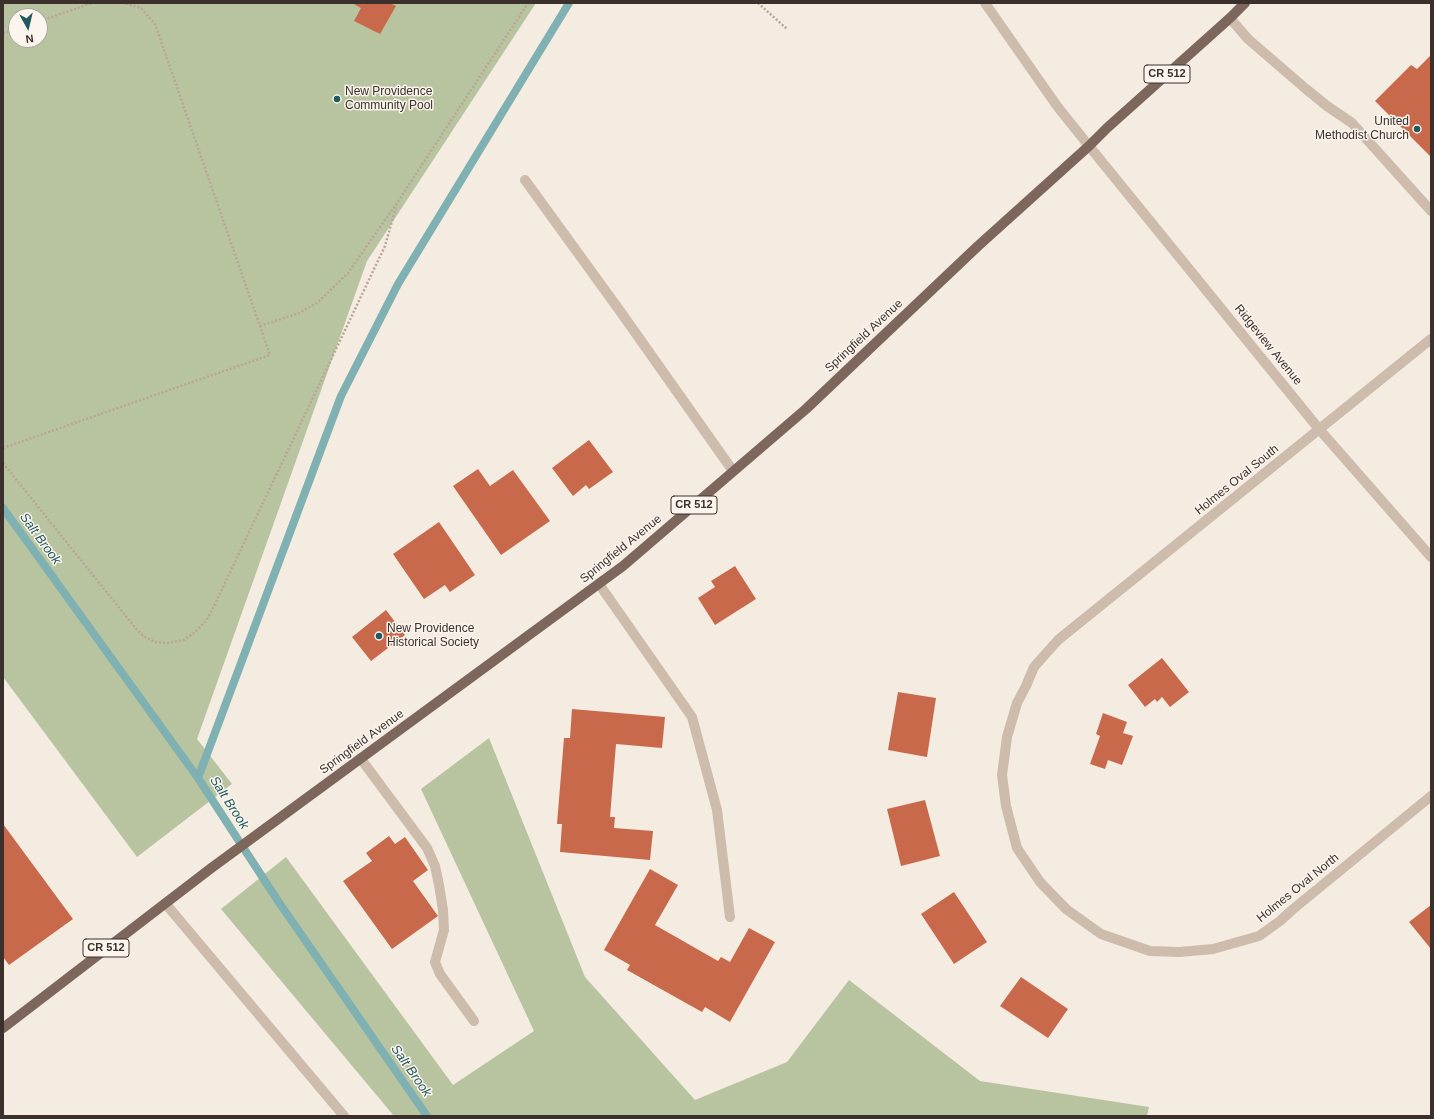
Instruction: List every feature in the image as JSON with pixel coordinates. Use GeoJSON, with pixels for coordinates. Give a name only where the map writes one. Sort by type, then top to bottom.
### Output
{"type":"FeatureCollection","features":[{"type":"Feature","properties":{"kind":"main road","name":"Springfield Avenue"},"geometry":{"type":"LineString","coordinates":[[3,1028],[210,869],[623,566],[806,409],[978,246],[1246,3]]}},
{"type":"Feature","properties":{"kind":"street","name":"Ridgeview Avenue"},"geometry":{"type":"LineString","coordinates":[[985,3],[1057,106],[1089,146],[1320,429],[1431,558]]}},
{"type":"Feature","properties":{"kind":"street"},"geometry":{"type":"LineString","coordinates":[[1230,18],[1248,39],[1300,84],[1327,106],[1352,123],[1431,211]]}},
{"type":"Feature","properties":{"kind":"street"},"geometry":{"type":"LineString","coordinates":[[525,180],[733,471]]}},
{"type":"Feature","properties":{"kind":"street","name":"Holmes Oval South"},"geometry":{"type":"LineString","coordinates":[[1058,640],[1431,339]]}},
{"type":"Feature","properties":{"kind":"street"},"geometry":{"type":"LineString","coordinates":[[599,584],[692,717],[717,810],[730,917]]}},
{"type":"Feature","properties":{"kind":"street","name":"Holmes Oval North"},"geometry":{"type":"LineString","coordinates":[[1058,640],[1034,667],[1017,703],[1007,737],[1002,767],[1006,806],[1017,848],[1040,882],[1066,909],[1101,934],[1150,952],[1180,952],[1213,949],[1259,936],[1280,921],[1431,796]]}},
{"type":"Feature","properties":{"kind":"street"},"geometry":{"type":"LineString","coordinates":[[361,759],[427,848],[435,866],[443,910],[444,930],[435,962],[440,974],[474,1021]]}},
{"type":"Feature","properties":{"kind":"street"},"geometry":{"type":"LineString","coordinates":[[165,903],[344,1116]]}},
{"type":"Feature","properties":{"kind":"path"},"geometry":{"type":"LineString","coordinates":[[48,18],[92,3]]}},
{"type":"Feature","properties":{"kind":"path"},"geometry":{"type":"LineString","coordinates":[[3,448],[270,355],[155,24],[141,8],[124,3]]}},
{"type":"Feature","properties":{"kind":"path"},"geometry":{"type":"LineString","coordinates":[[260,326],[299,314],[318,302],[348,273],[397,203],[528,3]]}},
{"type":"Feature","properties":{"kind":"path"},"geometry":{"type":"LineString","coordinates":[[758,3],[787,29]]}},
{"type":"Feature","properties":{"kind":"path"},"geometry":{"type":"LineString","coordinates":[[3,463],[145,637],[155,642],[167,643],[184,640],[206,621],[214,606],[385,246],[397,203]]}},
{"type":"Feature","properties":{"kind":"green space"},"geometry":{"type":"Polygon","coordinates":[[[3,3],[536,3],[367,261],[197,739],[232,784],[137,857],[3,677],[3,3]]]}},
{"type":"Feature","properties":{"kind":"green space"},"geometry":{"type":"Polygon","coordinates":[[[489,738],[585,977],[695,1100],[787,1062],[849,980],[980,1081],[1149,1107],[1147,1116],[394,1116],[221,909],[286,857],[453,1085],[534,1031],[421,789],[489,738]]]}},
{"type":"Feature","properties":{"kind":"building"},"geometry":{"type":"Polygon","coordinates":[[[352,3],[390,3],[396,6],[380,34],[354,21],[361,8],[352,3]]]}},
{"type":"Feature","properties":{"kind":"building","name":"United Methodist Church"},"geometry":{"type":"Polygon","coordinates":[[[1431,55],[1431,157],[1375,101],[1411,65],[1417,69],[1431,55]]]}},
{"type":"Feature","properties":{"kind":"building"},"geometry":{"type":"Polygon","coordinates":[[[589,440],[613,472],[589,489],[586,485],[573,496],[552,468],[589,440]]]}},
{"type":"Feature","properties":{"kind":"building"},"geometry":{"type":"Polygon","coordinates":[[[478,469],[490,486],[513,470],[550,521],[501,555],[453,486],[478,469]]]}},
{"type":"Feature","properties":{"kind":"building"},"geometry":{"type":"Polygon","coordinates":[[[439,522],[475,575],[450,592],[445,585],[424,599],[393,554],[439,522]]]}},
{"type":"Feature","properties":{"kind":"building"},"geometry":{"type":"Polygon","coordinates":[[[735,566],[756,599],[715,625],[698,598],[715,587],[711,581],[735,566]]]}},
{"type":"Feature","properties":{"kind":"building","name":"New Providence Historical Society"},"geometry":{"type":"Polygon","coordinates":[[[386,610],[405,635],[371,661],[352,637],[386,610]]]}},
{"type":"Feature","properties":{"kind":"building"},"geometry":{"type":"Polygon","coordinates":[[[1162,658],[1189,692],[1170,707],[1162,697],[1157,702],[1155,699],[1145,707],[1128,685],[1162,658]]]}},
{"type":"Feature","properties":{"kind":"building"},"geometry":{"type":"Polygon","coordinates":[[[898,692],[936,698],[927,757],[888,750],[898,692]]]}},
{"type":"Feature","properties":{"kind":"building"},"geometry":{"type":"Polygon","coordinates":[[[572,709],[665,717],[662,748],[616,744],[610,817],[615,817],[614,828],[653,831],[650,860],[560,852],[562,824],[557,824],[564,738],[570,738],[572,709]]]}},
{"type":"Feature","properties":{"kind":"building"},"geometry":{"type":"Polygon","coordinates":[[[1103,713],[1127,722],[1123,733],[1133,736],[1122,765],[1108,760],[1105,769],[1090,764],[1100,736],[1096,734],[1103,713]]]}},
{"type":"Feature","properties":{"kind":"building"},"geometry":{"type":"Polygon","coordinates":[[[925,800],[940,856],[901,866],[887,809],[925,800]]]}},
{"type":"Feature","properties":{"kind":"building"},"geometry":{"type":"Polygon","coordinates":[[[3,824],[73,919],[9,965],[3,957],[3,824]]]}},
{"type":"Feature","properties":{"kind":"building"},"geometry":{"type":"Polygon","coordinates":[[[389,836],[395,844],[405,837],[428,870],[413,881],[438,916],[392,949],[343,881],[372,861],[366,853],[389,836]]]}},
{"type":"Feature","properties":{"kind":"building"},"geometry":{"type":"Polygon","coordinates":[[[650,869],[678,885],[655,925],[718,961],[721,957],[730,962],[749,928],[775,942],[730,1022],[705,1007],[702,1012],[627,970],[630,965],[604,950],[650,869]]]}},
{"type":"Feature","properties":{"kind":"building"},"geometry":{"type":"Polygon","coordinates":[[[954,892],[987,942],[954,964],[921,914],[954,892]]]}},
{"type":"Feature","properties":{"kind":"building"},"geometry":{"type":"Polygon","coordinates":[[[1431,905],[1431,949],[1409,922],[1431,905]]]}},
{"type":"Feature","properties":{"kind":"building"},"geometry":{"type":"Polygon","coordinates":[[[1021,977],[1068,1009],[1048,1038],[1000,1006],[1021,977]]]}},
{"type":"Feature","properties":{"kind":"waterway"},"geometry":{"type":"LineString","coordinates":[[198,778],[341,396],[398,284],[569,3]]}},
{"type":"Feature","properties":{"kind":"waterway","name":"Salt Brook"},"geometry":{"type":"LineString","coordinates":[[3,508],[198,778],[278,901],[427,1116]]}},
{"type":"Feature","properties":{"kind":"place","name":"New Providence Community Pool"},"geometry":{"type":"Point","coordinates":[337,99]}},
{"type":"Feature","properties":{"kind":"place","name":"United Methodist Church"},"geometry":{"type":"Point","coordinates":[1417,129]}},
{"type":"Feature","properties":{"kind":"place","name":"New Providence Historical Society"},"geometry":{"type":"Point","coordinates":[379,636]}}]}
